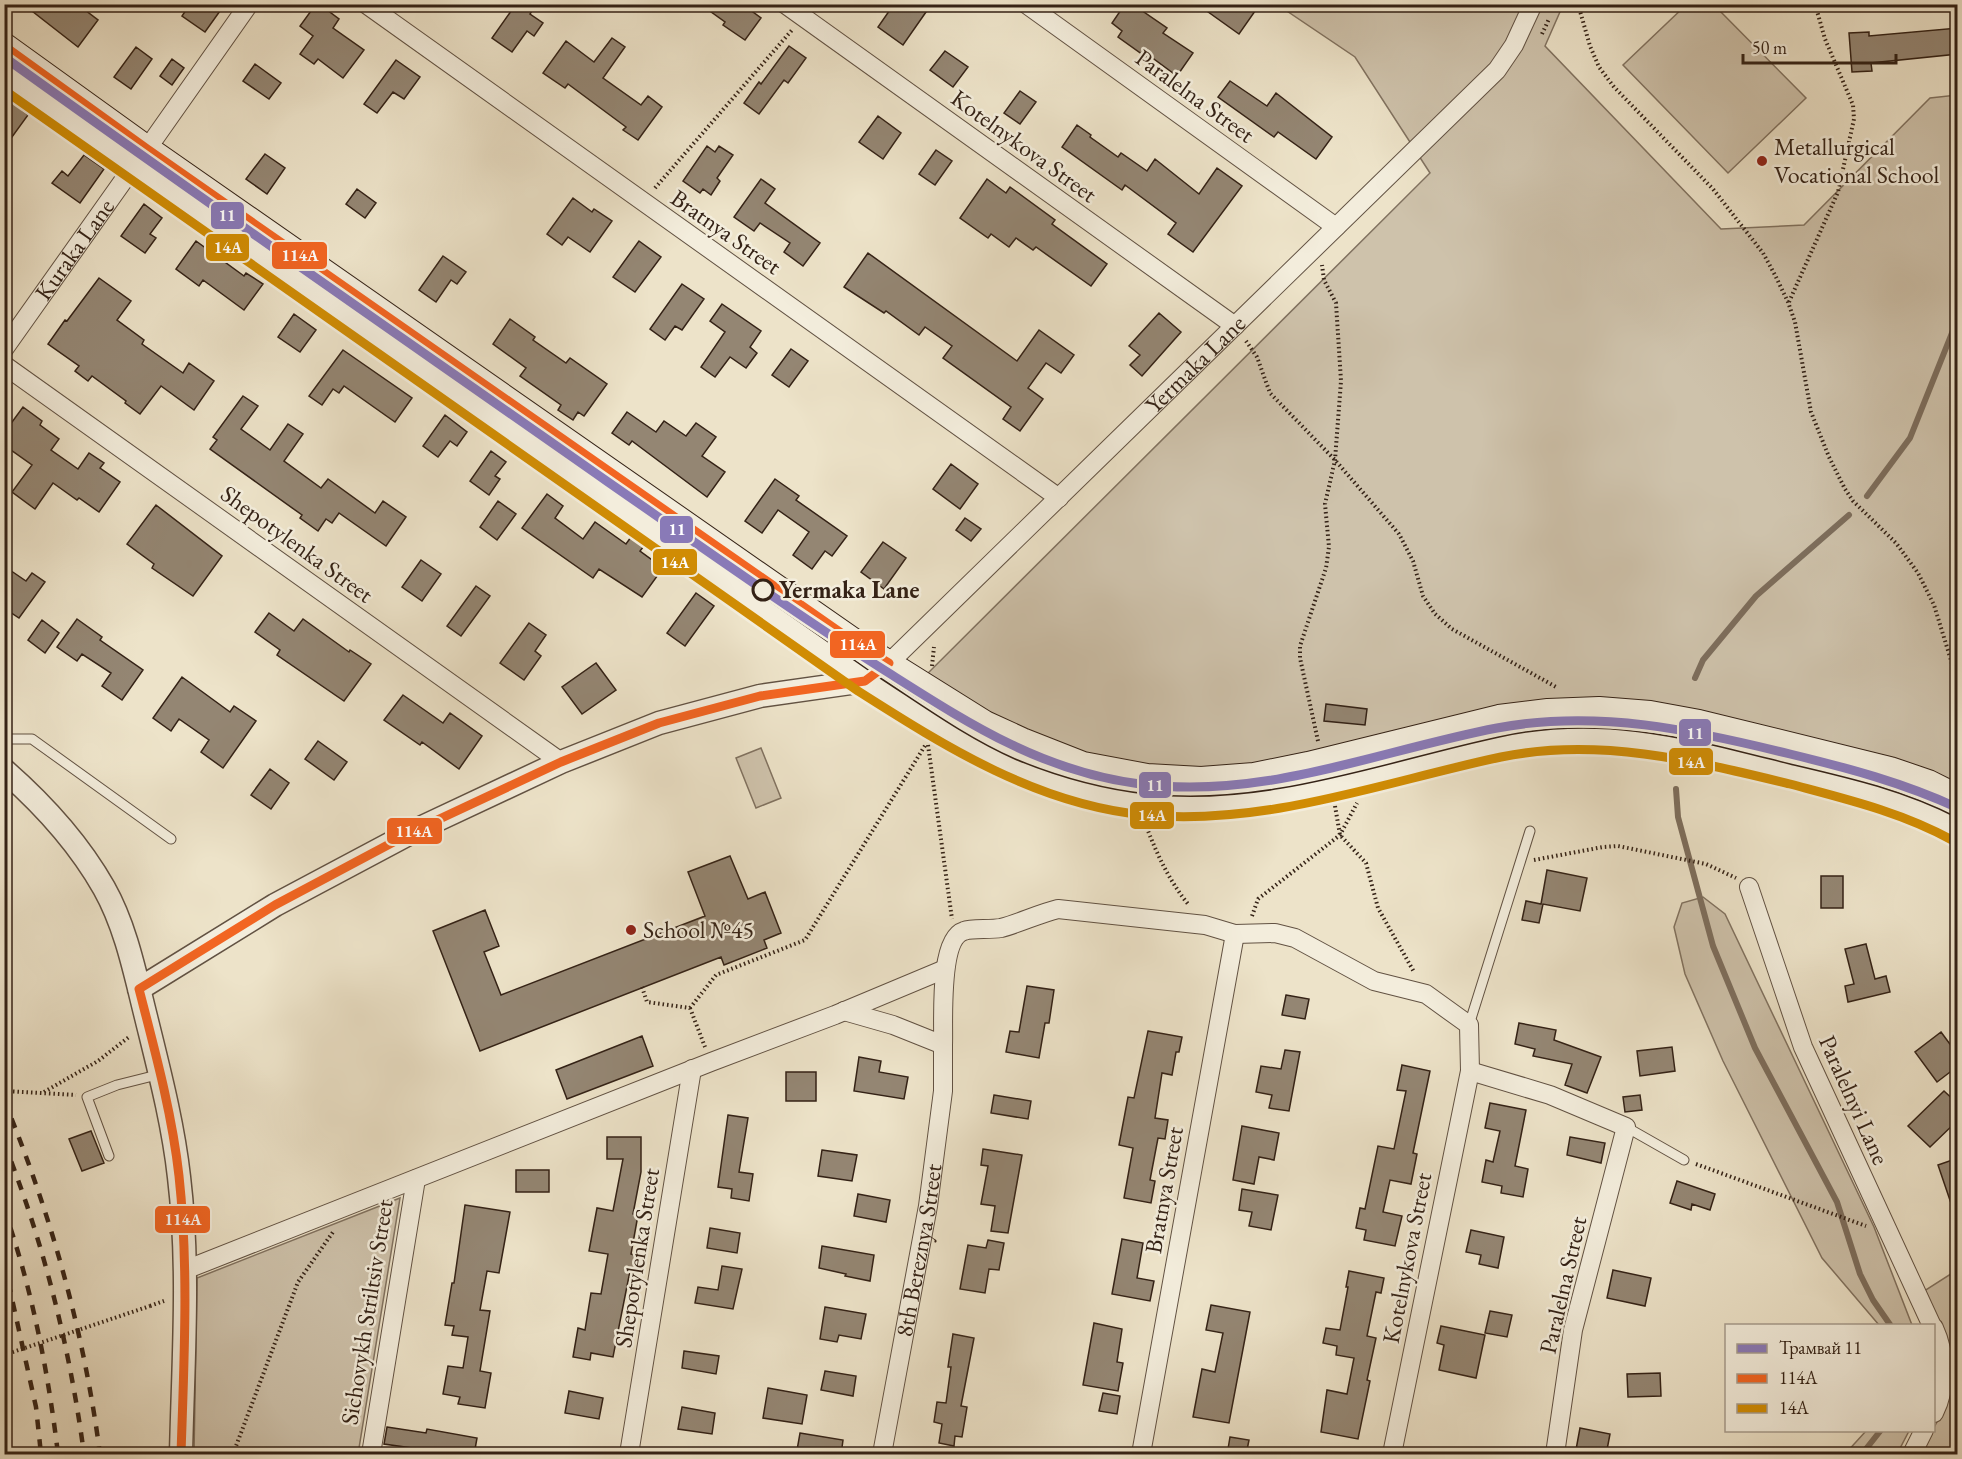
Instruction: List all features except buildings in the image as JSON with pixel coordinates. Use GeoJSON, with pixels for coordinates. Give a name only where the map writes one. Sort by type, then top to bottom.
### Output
{"type":"FeatureCollection","features":[{"type":"Feature","properties":{"kind":"main road"},"geometry":{"type":"LineString","coordinates":[[4,46],[140,158],[865,681],[950,734],[1011,767],[1076,790],[1144,803],[1201,806],[1257,801],[1332,787],[1503,745],[1550,738],[1599,736],[1647,740],[1694,748],[1870,793],[1917,808],[1958,829]]}},
{"type":"Feature","properties":{"kind":"main road"},"geometry":{"type":"LineString","coordinates":[[4,75],[140,158],[854,642],[985,724],[1083,765],[1147,777],[1201,780],[1254,776],[1323,762],[1499,718],[1548,712],[1599,711],[1650,714],[1710,726],[1890,770],[1928,783],[1958,798]]}},
{"type":"Feature","properties":{"kind":"main road","name":"Yermaka Lane"},"geometry":{"type":"LineString","coordinates":[[865,681],[889,663]]}},
{"type":"Feature","properties":{"kind":"street","name":"Kuraka Lane"},"geometry":{"type":"LineString","coordinates":[[4,349],[249,4]]}},
{"type":"Feature","properties":{"kind":"street","name":"Bratnya Street"},"geometry":{"type":"LineString","coordinates":[[366,4],[1059,498]]}},
{"type":"Feature","properties":{"kind":"street","name":"Kotelnykova Street"},"geometry":{"type":"LineString","coordinates":[[784,4],[1235,326]]}},
{"type":"Feature","properties":{"kind":"street","name":"Paralelna Street"},"geometry":{"type":"LineString","coordinates":[[1026,4],[1336,227]]}},
{"type":"Feature","properties":{"kind":"street","name":"Yermaka Lane"},"geometry":{"type":"LineString","coordinates":[[889,663],[1497,70],[1514,45],[1533,4]]}},
{"type":"Feature","properties":{"kind":"street","name":"Shepotylenka Street"},"geometry":{"type":"LineString","coordinates":[[4,365],[561,762]]}},
{"type":"Feature","properties":{"kind":"street","name":"Yermaka Lane"},"geometry":{"type":"LineString","coordinates":[[139,989],[296,895],[416,830],[561,762],[659,723],[760,696],[865,681]]}},
{"type":"Feature","properties":{"kind":"street"},"geometry":{"type":"LineString","coordinates":[[4,770],[38,800],[75,842],[104,888],[126,940],[139,989],[160,1074],[179,1177],[185,1270],[181,1455]]}},
{"type":"Feature","properties":{"kind":"street","name":"Paralelnyi Lane"},"geometry":{"type":"LineString","coordinates":[[1749,887],[1803,1047],[1932,1324]]}},
{"type":"Feature","properties":{"kind":"street"},"geometry":{"type":"LineString","coordinates":[[954,938],[964,931],[986,931],[1004,927],[1039,913],[1058,909],[1205,926],[1236,934],[1275,933],[1295,938],[1374,981],[1426,994],[1469,1025]]}},
{"type":"Feature","properties":{"kind":"street","name":"Bratnya Street"},"geometry":{"type":"LineString","coordinates":[[1141,1455],[1236,934]]}},
{"type":"Feature","properties":{"kind":"street","name":"8th Bereznya Street"},"geometry":{"type":"LineString","coordinates":[[882,1455],[928,1206],[943,1091],[945,969],[954,938]]}},
{"type":"Feature","properties":{"kind":"street"},"geometry":{"type":"LineString","coordinates":[[185,1270],[844,1011],[945,969]]}},
{"type":"Feature","properties":{"kind":"street"},"geometry":{"type":"LineString","coordinates":[[844,1011],[893,1025],[944,1046]]}},
{"type":"Feature","properties":{"kind":"street","name":"Kotelnykova Street"},"geometry":{"type":"LineString","coordinates":[[1392,1455],[1470,1071],[1469,1025]]}},
{"type":"Feature","properties":{"kind":"street","name":"Shepotylenka Street"},"geometry":{"type":"LineString","coordinates":[[628,1455],[692,1069]]}},
{"type":"Feature","properties":{"kind":"street"},"geometry":{"type":"LineString","coordinates":[[1470,1071],[1550,1095],[1626,1127]]}},
{"type":"Feature","properties":{"kind":"street","name":"Paralelna Street"},"geometry":{"type":"LineString","coordinates":[[1555,1455],[1573,1330],[1626,1127]]}},
{"type":"Feature","properties":{"kind":"street","name":"Sichovykh Striltsiv Street"},"geometry":{"type":"LineString","coordinates":[[371,1455],[416,1179]]}},
{"type":"Feature","properties":{"kind":"street","name":"Paralelnyi Lane"},"geometry":{"type":"LineString","coordinates":[[1935,1334],[1944,1368],[1940,1401],[1935,1411]]}},
{"type":"Feature","properties":{"kind":"street"},"geometry":{"type":"LineString","coordinates":[[1912,1455],[1924,1432]]}},
{"type":"Feature","properties":{"kind":"lane"},"geometry":{"type":"LineString","coordinates":[[4,739],[32,739],[171,839]]}},
{"type":"Feature","properties":{"kind":"lane"},"geometry":{"type":"LineString","coordinates":[[1469,1025],[1530,831]]}},
{"type":"Feature","properties":{"kind":"lane"},"geometry":{"type":"LineString","coordinates":[[110,1156],[87,1097],[117,1085],[160,1074]]}},
{"type":"Feature","properties":{"kind":"lane"},"geometry":{"type":"LineString","coordinates":[[1626,1127],[1684,1160]]}},
{"type":"Feature","properties":{"kind":"path"},"geometry":{"type":"LineString","coordinates":[[1578,4],[1590,46],[1599,67],[1614,87],[1713,189],[1763,253],[1788,302],[1795,322],[1811,412],[1828,457],[1853,501],[1896,543],[1918,573],[1934,605],[1958,683]]}},
{"type":"Feature","properties":{"kind":"path"},"geometry":{"type":"LineString","coordinates":[[1788,302],[1838,192],[1854,119],[1852,105],[1825,39],[1815,4]]}},
{"type":"Feature","properties":{"kind":"path"},"geometry":{"type":"LineString","coordinates":[[643,202],[802,17]]}},
{"type":"Feature","properties":{"kind":"path"},"geometry":{"type":"LineString","coordinates":[[1320,243],[1324,280],[1336,303],[1341,381],[1335,460],[1324,504],[1329,547],[1326,568],[1299,646],[1323,762]]}},
{"type":"Feature","properties":{"kind":"path"},"geometry":{"type":"LineString","coordinates":[[1235,326],[1257,357],[1270,393],[1335,460],[1399,534],[1413,561],[1423,596],[1435,614],[1452,629],[1560,689]]}},
{"type":"Feature","properties":{"kind":"path"},"geometry":{"type":"LineString","coordinates":[[690,1008],[716,975],[805,940],[928,741],[954,938]]}},
{"type":"Feature","properties":{"kind":"path"},"geometry":{"type":"LineString","coordinates":[[1332,787],[1340,835],[1366,863],[1378,908],[1426,994]]}},
{"type":"Feature","properties":{"kind":"path"},"geometry":{"type":"LineString","coordinates":[[1142,817],[1158,856],[1179,892],[1205,926]]}},
{"type":"Feature","properties":{"kind":"path"},"geometry":{"type":"LineString","coordinates":[[1236,934],[1251,918],[1258,899],[1340,835]]}},
{"type":"Feature","properties":{"kind":"path"},"geometry":{"type":"LineString","coordinates":[[1519,863],[1618,846],[1706,864],[1729,873],[1749,887]]}},
{"type":"Feature","properties":{"kind":"path"},"geometry":{"type":"LineString","coordinates":[[642,987],[647,1002],[690,1008]]}},
{"type":"Feature","properties":{"kind":"path"},"geometry":{"type":"LineString","coordinates":[[690,1008],[711,1062]]}},
{"type":"Feature","properties":{"kind":"path"},"geometry":{"type":"LineString","coordinates":[[44,1092],[98,1061],[148,1024]]}},
{"type":"Feature","properties":{"kind":"path"},"geometry":{"type":"LineString","coordinates":[[4,1091],[44,1092],[87,1097]]}},
{"type":"Feature","properties":{"kind":"path"},"geometry":{"type":"LineString","coordinates":[[1684,1160],[1889,1234]]}},
{"type":"Feature","properties":{"kind":"path"},"geometry":{"type":"LineString","coordinates":[[233,1455],[298,1282],[355,1203]]}},
{"type":"Feature","properties":{"kind":"path"},"geometry":{"type":"LineString","coordinates":[[4,1355],[150,1306]]}},
{"type":"Feature","properties":{"kind":"shaded area"},"geometry":{"type":"Polygon","coordinates":[[[1278,5],[1563,5],[1545,46],[1721,229],[1804,225],[1930,98],[1957,95],[1957,789],[1651,707],[1201,772],[1085,757],[1025,734],[926,675],[1430,173],[1355,57],[1278,5]]]}},
{"type":"Feature","properties":{"kind":"shaded area"},"geometry":{"type":"Polygon","coordinates":[[[1686,5],[1714,5],[1806,98],[1728,173],[1623,65],[1686,5]]]}},
{"type":"Feature","properties":{"kind":"shaded area"},"geometry":{"type":"Polygon","coordinates":[[[761,748],[781,798],[756,808],[736,758],[761,748]]]}},
{"type":"Feature","properties":{"kind":"shaded area"},"geometry":{"type":"Polygon","coordinates":[[[1703,897],[1725,914],[1874,1227],[1912,1324],[1878,1324],[1822,1258],[1723,1061],[1685,974],[1674,927],[1682,903],[1703,897]]]}},
{"type":"Feature","properties":{"kind":"shaded area"},"geometry":{"type":"Polygon","coordinates":[[[400,1198],[358,1454],[194,1454],[197,1278],[400,1198]]]}},
{"type":"Feature","properties":{"kind":"shaded area"},"geometry":{"type":"Polygon","coordinates":[[[1957,1270],[1957,1454],[1920,1454],[1932,1432],[1935,1432],[1935,1426],[1947,1403],[1935,1345],[1935,1324],[1931,1324],[1924,1291],[1957,1270]]]}},
{"type":"Feature","properties":{"kind":"shaded area"},"geometry":{"type":"Polygon","coordinates":[[[1865,1432],[1908,1432],[1897,1454],[1845,1454],[1865,1432]]]}},
{"type":"Feature","properties":{"kind":"waterway"},"geometry":{"type":"LineString","coordinates":[[1867,496],[1910,438],[1958,318]]}},
{"type":"Feature","properties":{"kind":"waterway"},"geometry":{"type":"LineString","coordinates":[[1695,678],[1703,660],[1756,596],[1849,515]]}},
{"type":"Feature","properties":{"kind":"waterway"},"geometry":{"type":"LineString","coordinates":[[1676,789],[1678,817],[1713,946],[1755,1048],[1837,1202],[1860,1274],[1873,1300],[1890,1324]]}},
{"type":"Feature","properties":{"kind":"waterway"},"geometry":{"type":"LineString","coordinates":[[1862,1454],[1879,1432]]}},
{"type":"Feature","properties":{"kind":"tram line","name":"11"},"geometry":{"type":"LineString","coordinates":[[4,57],[230,218],[778,600],[943,707],[973,725],[1036,756],[1069,768],[1140,784],[1186,787],[1231,785],[1320,771],[1497,728],[1534,723],[1608,722],[1681,730],[1812,759],[1896,784],[1958,808]]}},
{"type":"Feature","properties":{"kind":"tram line"},"geometry":{"type":"LineString","coordinates":[[4,63],[874,674],[960,730],[1015,759],[1080,781],[1130,792],[1192,796],[1236,794],[1324,780],[1499,737],[1574,728],[1610,729],[1681,738],[1834,774],[1896,792],[1958,818]]}},
{"type":"Feature","properties":{"kind":"railway"},"geometry":{"type":"LineString","coordinates":[[4,1100],[37,1186],[64,1274],[85,1363],[100,1454]]}},
{"type":"Feature","properties":{"kind":"railway"},"geometry":{"type":"LineString","coordinates":[[4,1143],[31,1219],[54,1297],[71,1375],[84,1454]]}},
{"type":"Feature","properties":{"kind":"railway"},"geometry":{"type":"LineString","coordinates":[[4,1209],[23,1269],[38,1330],[58,1454]]}},
{"type":"Feature","properties":{"kind":"railway"},"geometry":{"type":"LineString","coordinates":[[4,1263],[36,1407],[41,1454]]}},
{"type":"Feature","properties":{"kind":"transit line","name":"114А"},"geometry":{"type":"LineString","coordinates":[[4,46],[147,149],[854,642],[889,663],[865,681],[760,696],[659,723],[561,762],[416,830],[275,905],[139,989]]}},
{"type":"Feature","properties":{"kind":"transit line","name":"14А"},"geometry":{"type":"LineString","coordinates":[[4,90],[858,691],[959,752],[1030,786],[1106,809],[1145,815],[1190,817],[1236,814],[1325,800],[1457,767],[1538,751],[1610,751],[1683,760],[1790,784],[1893,814],[1952,840]]}},
{"type":"Feature","properties":{"kind":"transit line","name":"114А"},"geometry":{"type":"LineString","coordinates":[[139,989],[167,1105],[179,1176],[185,1280],[181,1454]]}},
{"type":"Feature","properties":{"kind":"place","name":"Metallurgical Vocational School"},"geometry":{"type":"Point","coordinates":[1762,161]}},
{"type":"Feature","properties":{"kind":"place","name":"Yermaka Lane"},"geometry":{"type":"Point","coordinates":[763,590]}},
{"type":"Feature","properties":{"kind":"place","name":"School №45"},"geometry":{"type":"Point","coordinates":[631,930]}}]}
